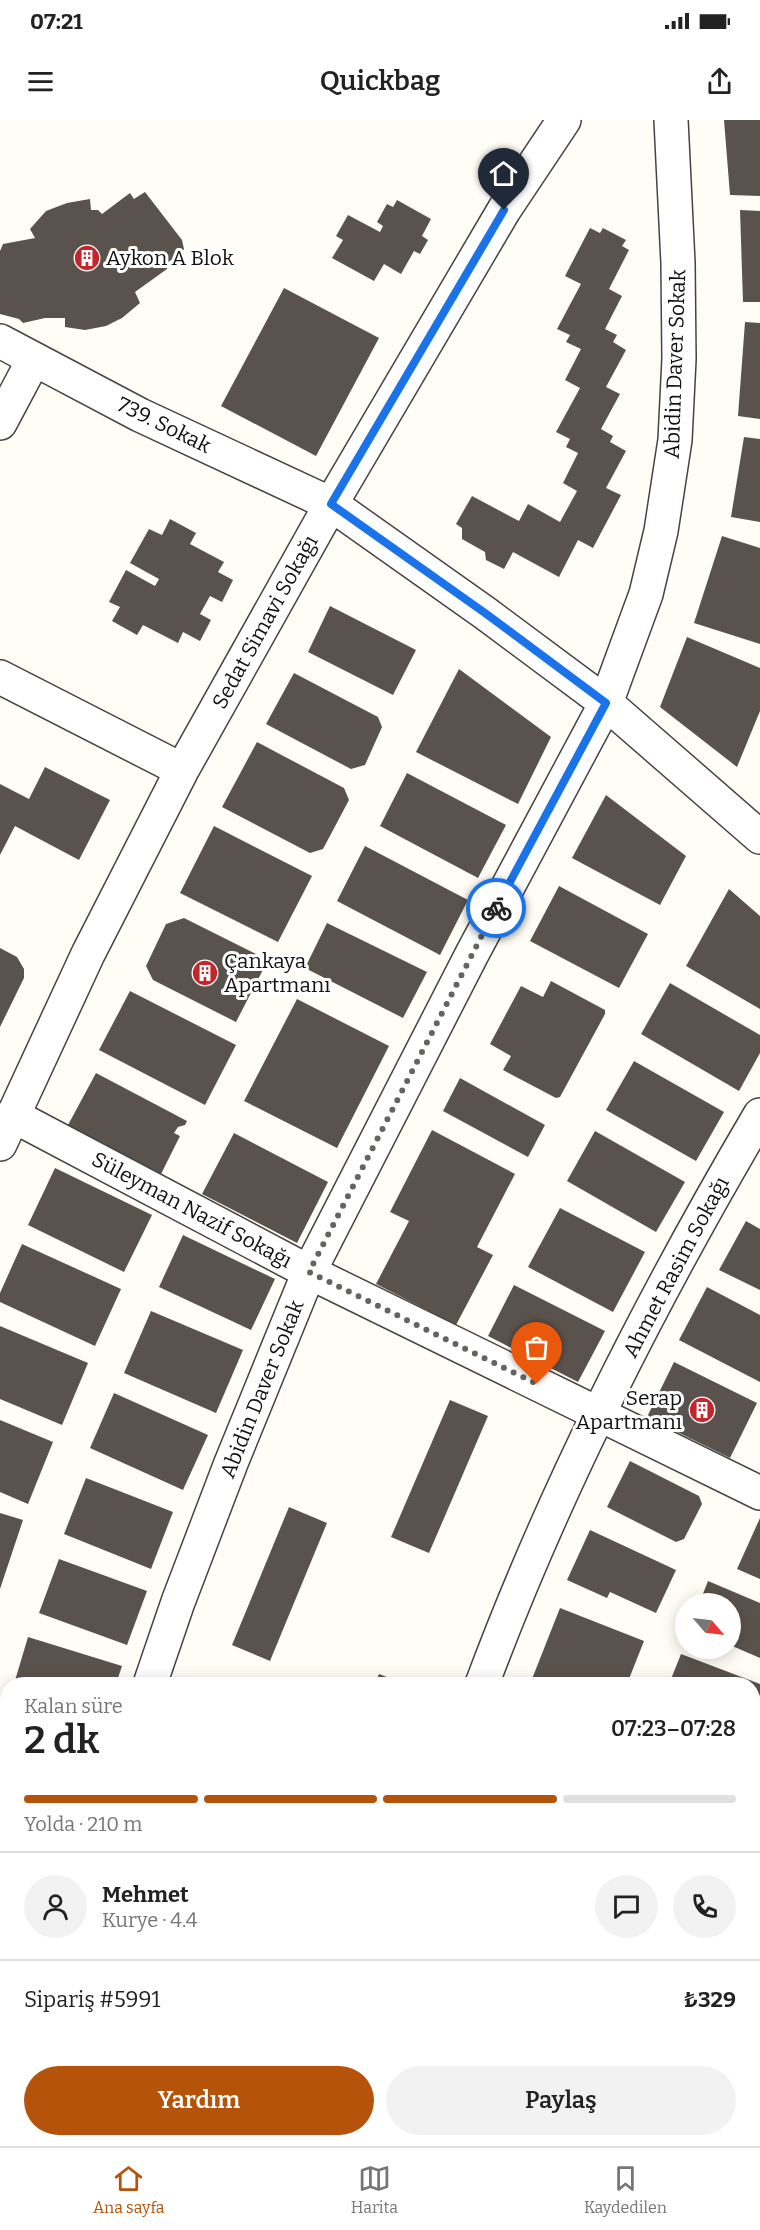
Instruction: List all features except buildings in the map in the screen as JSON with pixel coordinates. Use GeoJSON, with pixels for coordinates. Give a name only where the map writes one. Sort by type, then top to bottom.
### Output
{"type":"FeatureCollection","features":[{"type":"Feature","properties":{"kind":"street","name":"Sedat Simavi Sokağı"},"geometry":{"type":"LineString","coordinates":[[6,1129],[88,954],[182,770],[331,504],[504,210],[564,120]]}},
{"type":"Feature","properties":{"kind":"street","name":"Abidin Daver Sokak"},"geometry":{"type":"LineString","coordinates":[[152,1677],[178,1602],[227,1474],[309,1272],[472,954],[606,703],[646,594],[661,531],[675,440],[679,359],[678,262],[671,120]]}},
{"type":"Feature","properties":{"kind":"street","name":"739. Sokak"},"geometry":{"type":"LineString","coordinates":[[0,341],[140,415],[331,504],[485,613],[606,703],[760,837]]}},
{"type":"Feature","properties":{"kind":"street"},"geometry":{"type":"LineString","coordinates":[[0,423],[34,359]]}},
{"type":"Feature","properties":{"kind":"street"},"geometry":{"type":"LineString","coordinates":[[0,677],[182,770]]}},
{"type":"Feature","properties":{"kind":"street","name":"Ahmet Rasim Sokağı"},"geometry":{"type":"LineString","coordinates":[[485,1677],[534,1555],[599,1415],[668,1277],[760,1115]]}},
{"type":"Feature","properties":{"kind":"street","name":"Süleyman Nazif Sokağı"},"geometry":{"type":"LineString","coordinates":[[6,1129],[309,1272],[760,1493]]}},
{"type":"Feature","properties":{"kind":"way so far"},"geometry":{"type":"LineString","coordinates":[[496,908],[309,1272],[537,1384]]}},
{"type":"Feature","properties":{"kind":"place","name":"Aykon A Blok"},"geometry":{"type":"Point","coordinates":[87,258]}},
{"type":"Feature","properties":{"kind":"place","name":"Çankaya Apartmanı"},"geometry":{"type":"Point","coordinates":[205,973]}},
{"type":"Feature","properties":{"kind":"place","name":"Serap Apartmanı"},"geometry":{"type":"Point","coordinates":[702,1410]}},
{"type":"Feature","properties":{"kind":"route"},"geometry":{"type":"LineString","coordinates":[[496,908],[606,703],[485,613],[331,504],[504,210]]}}]}
